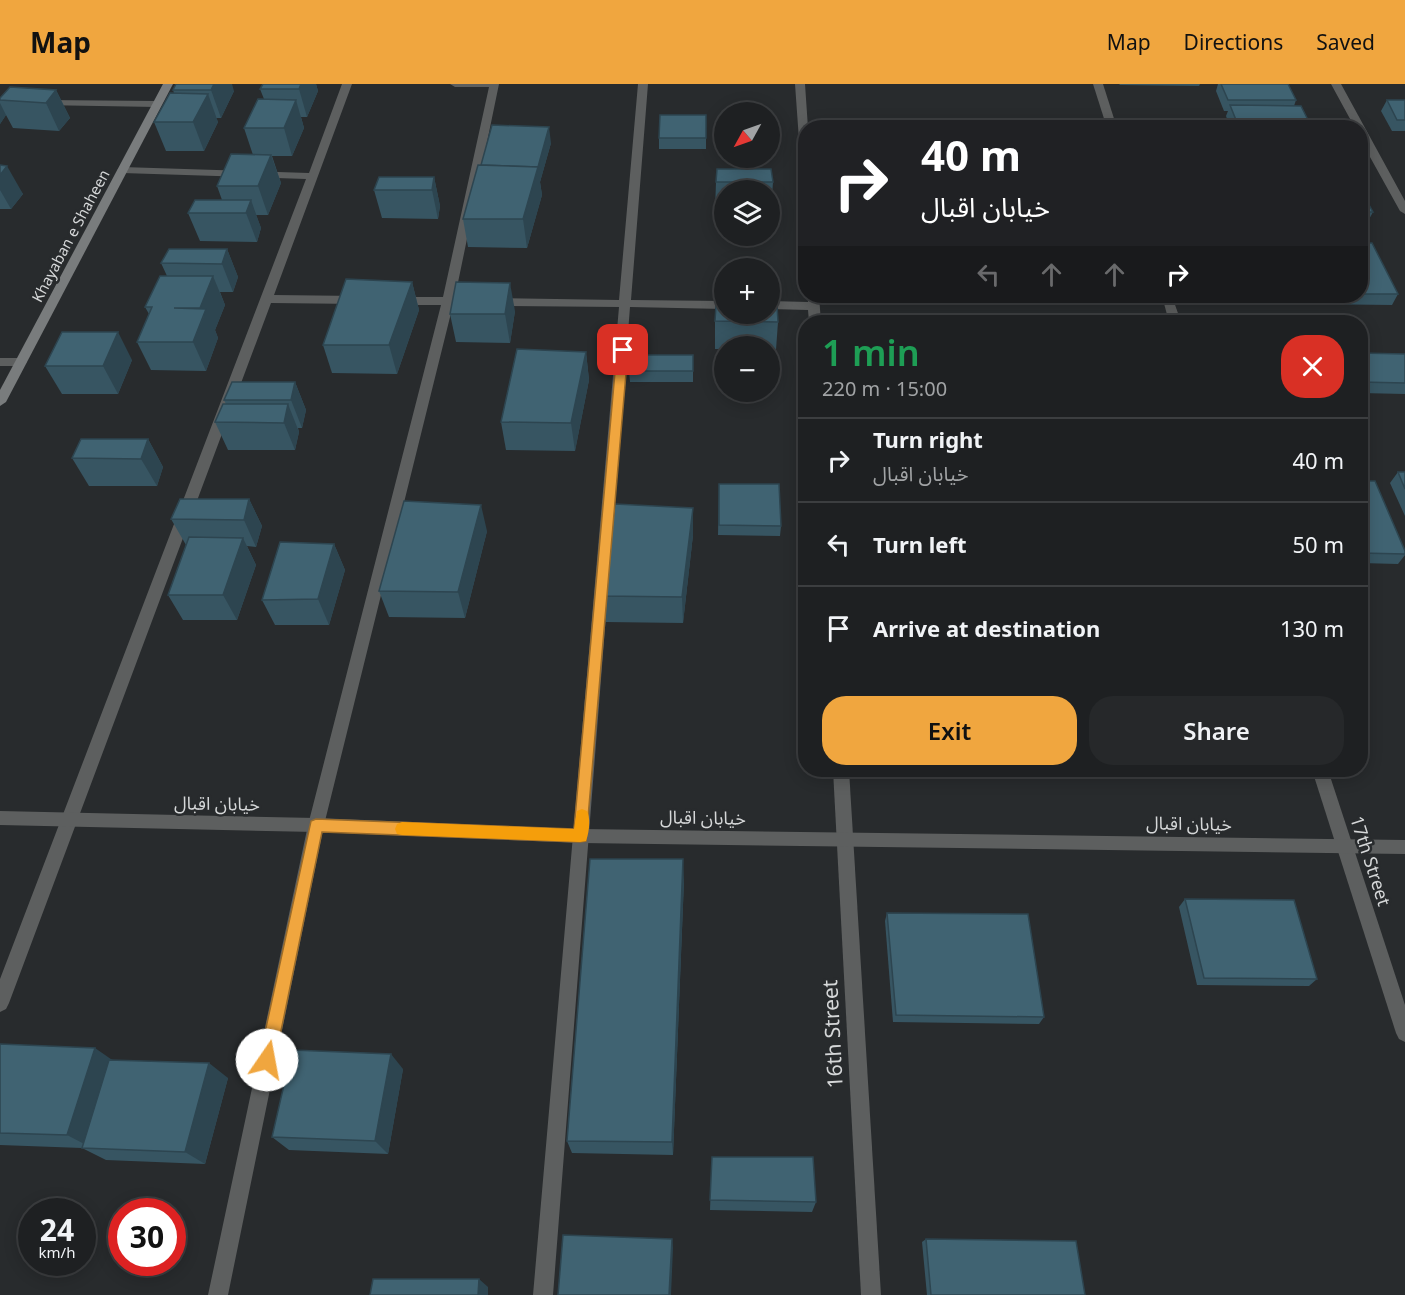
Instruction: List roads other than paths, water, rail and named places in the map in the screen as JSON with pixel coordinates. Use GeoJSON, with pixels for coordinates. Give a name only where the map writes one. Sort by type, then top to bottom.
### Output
{"type":"FeatureCollection","features":[{"type":"Feature","properties":{"kind":"main road","name":"Khayaban e Shaheen"},"geometry":{"type":"LineString","coordinates":[[0,402],[168,84]]}},
{"type":"Feature","properties":{"kind":"street"},"geometry":{"type":"LineString","coordinates":[[0,1003],[67,820],[268,299],[347,84]]}},
{"type":"Feature","properties":{"kind":"street"},"geometry":{"type":"LineString","coordinates":[[218,1295],[316,825],[448,301],[494,84],[455,84]]}},
{"type":"Feature","properties":{"kind":"street"},"geometry":{"type":"LineString","coordinates":[[543,1295],[580,836],[627,304],[643,84]]}},
{"type":"Feature","properties":{"kind":"street"},"geometry":{"type":"LineString","coordinates":[[801,84],[803,120]]}},
{"type":"Feature","properties":{"kind":"street"},"geometry":{"type":"LineString","coordinates":[[1098,84],[1109,120]]}},
{"type":"Feature","properties":{"kind":"street"},"geometry":{"type":"LineString","coordinates":[[1336,84],[1356,120]]}},
{"type":"Feature","properties":{"kind":"street"},"geometry":{"type":"LineString","coordinates":[[34,103],[157,104]]}},
{"type":"Feature","properties":{"kind":"street"},"geometry":{"type":"LineString","coordinates":[[1368,143],[1405,211]]}},
{"type":"Feature","properties":{"kind":"street"},"geometry":{"type":"LineString","coordinates":[[122,170],[313,176]]}},
{"type":"Feature","properties":{"kind":"street"},"geometry":{"type":"LineString","coordinates":[[268,299],[714,305]]}},
{"type":"Feature","properties":{"kind":"street"},"geometry":{"type":"LineString","coordinates":[[780,304],[798,302]]}},
{"type":"Feature","properties":{"kind":"street"},"geometry":{"type":"LineString","coordinates":[[0,362],[21,362]]}},
{"type":"Feature","properties":{"kind":"street","name":"16th Street"},"geometry":{"type":"LineString","coordinates":[[841,777],[871,1295]]}},
{"type":"Feature","properties":{"kind":"street","name":"17th Street"},"geometry":{"type":"LineString","coordinates":[[1322,777],[1405,1033]]}},
{"type":"Feature","properties":{"kind":"street","name":"خیابان اقبال"},"geometry":{"type":"LineString","coordinates":[[0,818],[316,825],[580,836],[1405,847]]}}]}
